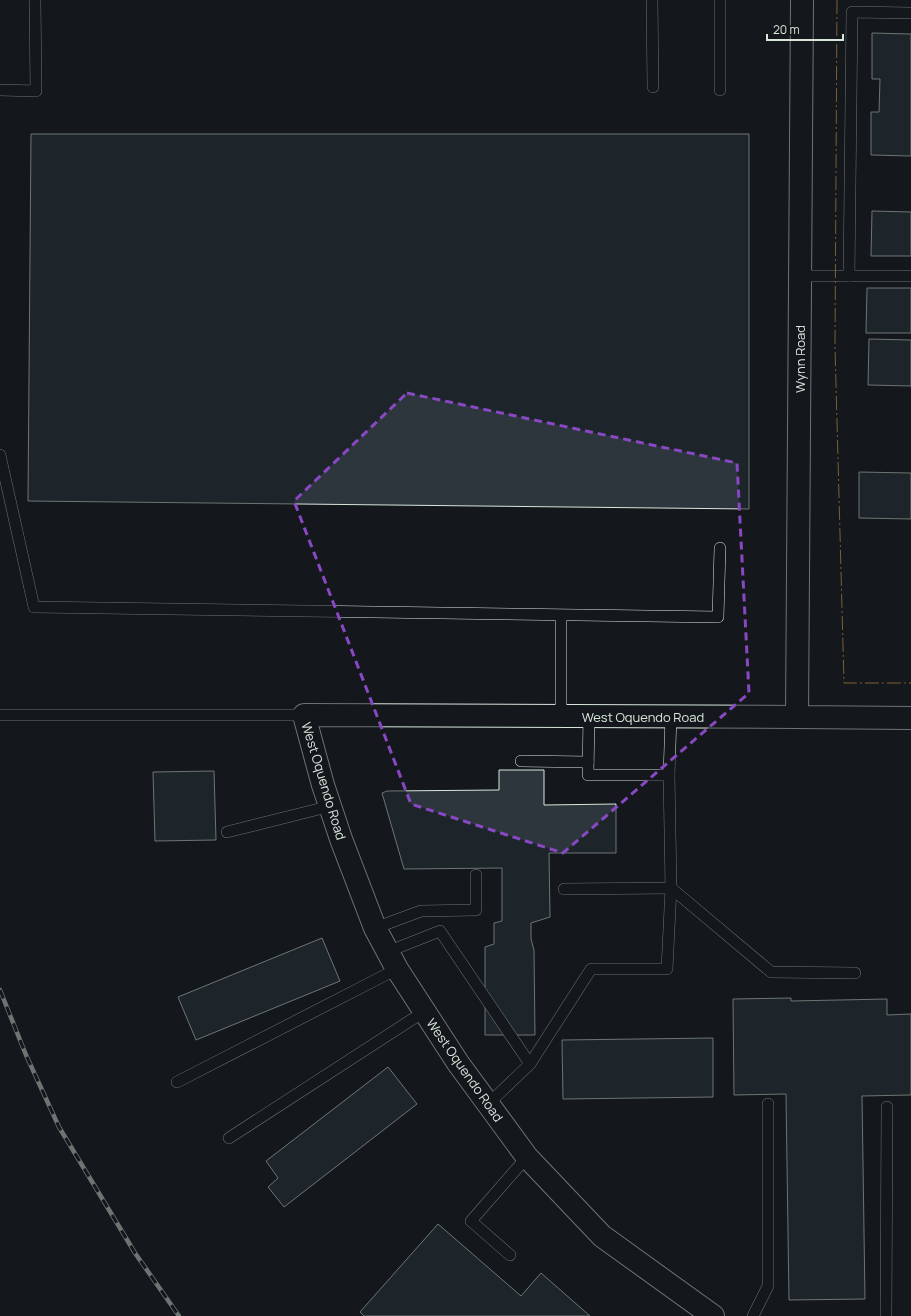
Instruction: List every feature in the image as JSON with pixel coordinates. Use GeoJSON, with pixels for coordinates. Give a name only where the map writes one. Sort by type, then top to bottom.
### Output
{"type":"FeatureCollection","features":[{"type":"Feature","properties":{"kind":"street","name":"Wynn Road"},"geometry":{"type":"LineString","coordinates":[[797,717],[802,0]]}},
{"type":"Feature","properties":{"kind":"street","name":"West Oquendo Road"},"geometry":{"type":"LineString","coordinates":[[713,1316],[602,1236],[526,1157],[458,1063],[392,960],[376,928],[341,839],[304,715],[911,718]]}},
{"type":"Feature","properties":{"kind":"lane"},"geometry":{"type":"LineString","coordinates":[[0,90],[36,91],[35,0]]}},
{"type":"Feature","properties":{"kind":"lane"},"geometry":{"type":"LineString","coordinates":[[652,0],[654,88]]}},
{"type":"Feature","properties":{"kind":"lane"},"geometry":{"type":"LineString","coordinates":[[720,0],[720,90]]}},
{"type":"Feature","properties":{"kind":"lane"},"geometry":{"type":"LineString","coordinates":[[849,276],[852,12],[911,13]]}},
{"type":"Feature","properties":{"kind":"lane"},"geometry":{"type":"LineString","coordinates":[[800,276],[911,276]]}},
{"type":"Feature","properties":{"kind":"lane"},"geometry":{"type":"LineString","coordinates":[[0,455],[34,607],[561,616],[718,617],[720,548]]}},
{"type":"Feature","properties":{"kind":"lane"},"geometry":{"type":"LineString","coordinates":[[561,616],[561,716]]}},
{"type":"Feature","properties":{"kind":"lane"},"geometry":{"type":"LineString","coordinates":[[0,715],[304,715]]}},
{"type":"Feature","properties":{"kind":"lane"},"geometry":{"type":"LineString","coordinates":[[589,716],[588,775],[670,775]]}},
{"type":"Feature","properties":{"kind":"lane"},"geometry":{"type":"LineString","coordinates":[[488,1104],[530,1064],[591,970],[667,969],[671,888],[671,717]]}},
{"type":"Feature","properties":{"kind":"lane"},"geometry":{"type":"LineString","coordinates":[[521,761],[588,762]]}},
{"type":"Feature","properties":{"kind":"lane"},"geometry":{"type":"LineString","coordinates":[[227,832],[330,806]]}},
{"type":"Feature","properties":{"kind":"lane"},"geometry":{"type":"LineString","coordinates":[[376,928],[421,911],[476,910],[476,875]]}},
{"type":"Feature","properties":{"kind":"lane"},"geometry":{"type":"LineString","coordinates":[[564,889],[671,888],[771,972],[855,973]]}},
{"type":"Feature","properties":{"kind":"lane"},"geometry":{"type":"LineString","coordinates":[[177,1082],[392,960],[440,931],[530,1064]]}},
{"type":"Feature","properties":{"kind":"lane"},"geometry":{"type":"LineString","coordinates":[[229,1138],[425,1011]]}},
{"type":"Feature","properties":{"kind":"lane"},"geometry":{"type":"LineString","coordinates":[[753,1316],[768,1286],[768,1104]]}},
{"type":"Feature","properties":{"kind":"lane"},"geometry":{"type":"LineString","coordinates":[[886,1316],[887,1107]]}},
{"type":"Feature","properties":{"kind":"lane"},"geometry":{"type":"LineString","coordinates":[[510,1255],[471,1221],[526,1157]]}},
{"type":"Feature","properties":{"kind":"highlighted area"},"geometry":{"type":"Polygon","coordinates":[[[407,393],[737,463],[749,693],[563,853],[411,804],[294,501],[407,393]]]}},
{"type":"Feature","properties":{"kind":"building"},"geometry":{"type":"Polygon","coordinates":[[[872,33],[911,34],[911,156],[871,155],[871,112],[879,112],[880,79],[872,79],[872,33]]]}},
{"type":"Feature","properties":{"kind":"building"},"geometry":{"type":"Polygon","coordinates":[[[31,134],[749,134],[749,509],[28,501],[31,134]]]}},
{"type":"Feature","properties":{"kind":"building"},"geometry":{"type":"Polygon","coordinates":[[[872,211],[911,212],[911,256],[871,256],[872,211]]]}},
{"type":"Feature","properties":{"kind":"building"},"geometry":{"type":"Polygon","coordinates":[[[867,288],[911,288],[911,333],[866,333],[867,288]]]}},
{"type":"Feature","properties":{"kind":"building"},"geometry":{"type":"Polygon","coordinates":[[[869,339],[911,340],[911,386],[868,385],[869,339]]]}},
{"type":"Feature","properties":{"kind":"building"},"geometry":{"type":"Polygon","coordinates":[[[859,472],[911,473],[911,519],[859,518],[859,472]]]}},
{"type":"Feature","properties":{"kind":"building"},"geometry":{"type":"Polygon","coordinates":[[[499,770],[544,770],[544,805],[616,804],[616,853],[549,853],[550,917],[531,923],[531,939],[534,950],[535,1035],[485,1035],[485,947],[494,944],[494,923],[502,921],[502,868],[404,869],[382,793],[387,791],[499,790],[499,770]]]}},
{"type":"Feature","properties":{"kind":"building"},"geometry":{"type":"Polygon","coordinates":[[[214,771],[216,840],[155,841],[153,772],[214,771]]]}},
{"type":"Feature","properties":{"kind":"building"},"geometry":{"type":"Polygon","coordinates":[[[322,938],[340,981],[196,1040],[178,997],[322,938]]]}},
{"type":"Feature","properties":{"kind":"building"},"geometry":{"type":"Polygon","coordinates":[[[791,998],[791,1001],[887,999],[887,1015],[911,1014],[911,1095],[862,1096],[865,1299],[789,1300],[786,1094],[734,1095],[733,999],[791,998]]]}},
{"type":"Feature","properties":{"kind":"building"},"geometry":{"type":"Polygon","coordinates":[[[713,1038],[713,1097],[563,1099],[562,1040],[713,1038]]]}},
{"type":"Feature","properties":{"kind":"building"},"geometry":{"type":"Polygon","coordinates":[[[388,1067],[417,1104],[284,1207],[268,1187],[278,1178],[266,1161],[388,1067]]]}},
{"type":"Feature","properties":{"kind":"building"},"geometry":{"type":"Polygon","coordinates":[[[438,1224],[521,1296],[541,1273],[590,1316],[364,1316],[360,1312],[438,1224]]]}},
{"type":"Feature","properties":{"kind":"railway"},"geometry":{"type":"LineString","coordinates":[[0,990],[26,1055],[59,1127],[135,1253],[179,1316]]}},
{"type":"Feature","properties":{"kind":"power"},"geometry":{"type":"LineString","coordinates":[[837,0],[835,347],[844,683],[911,683]]}}]}
